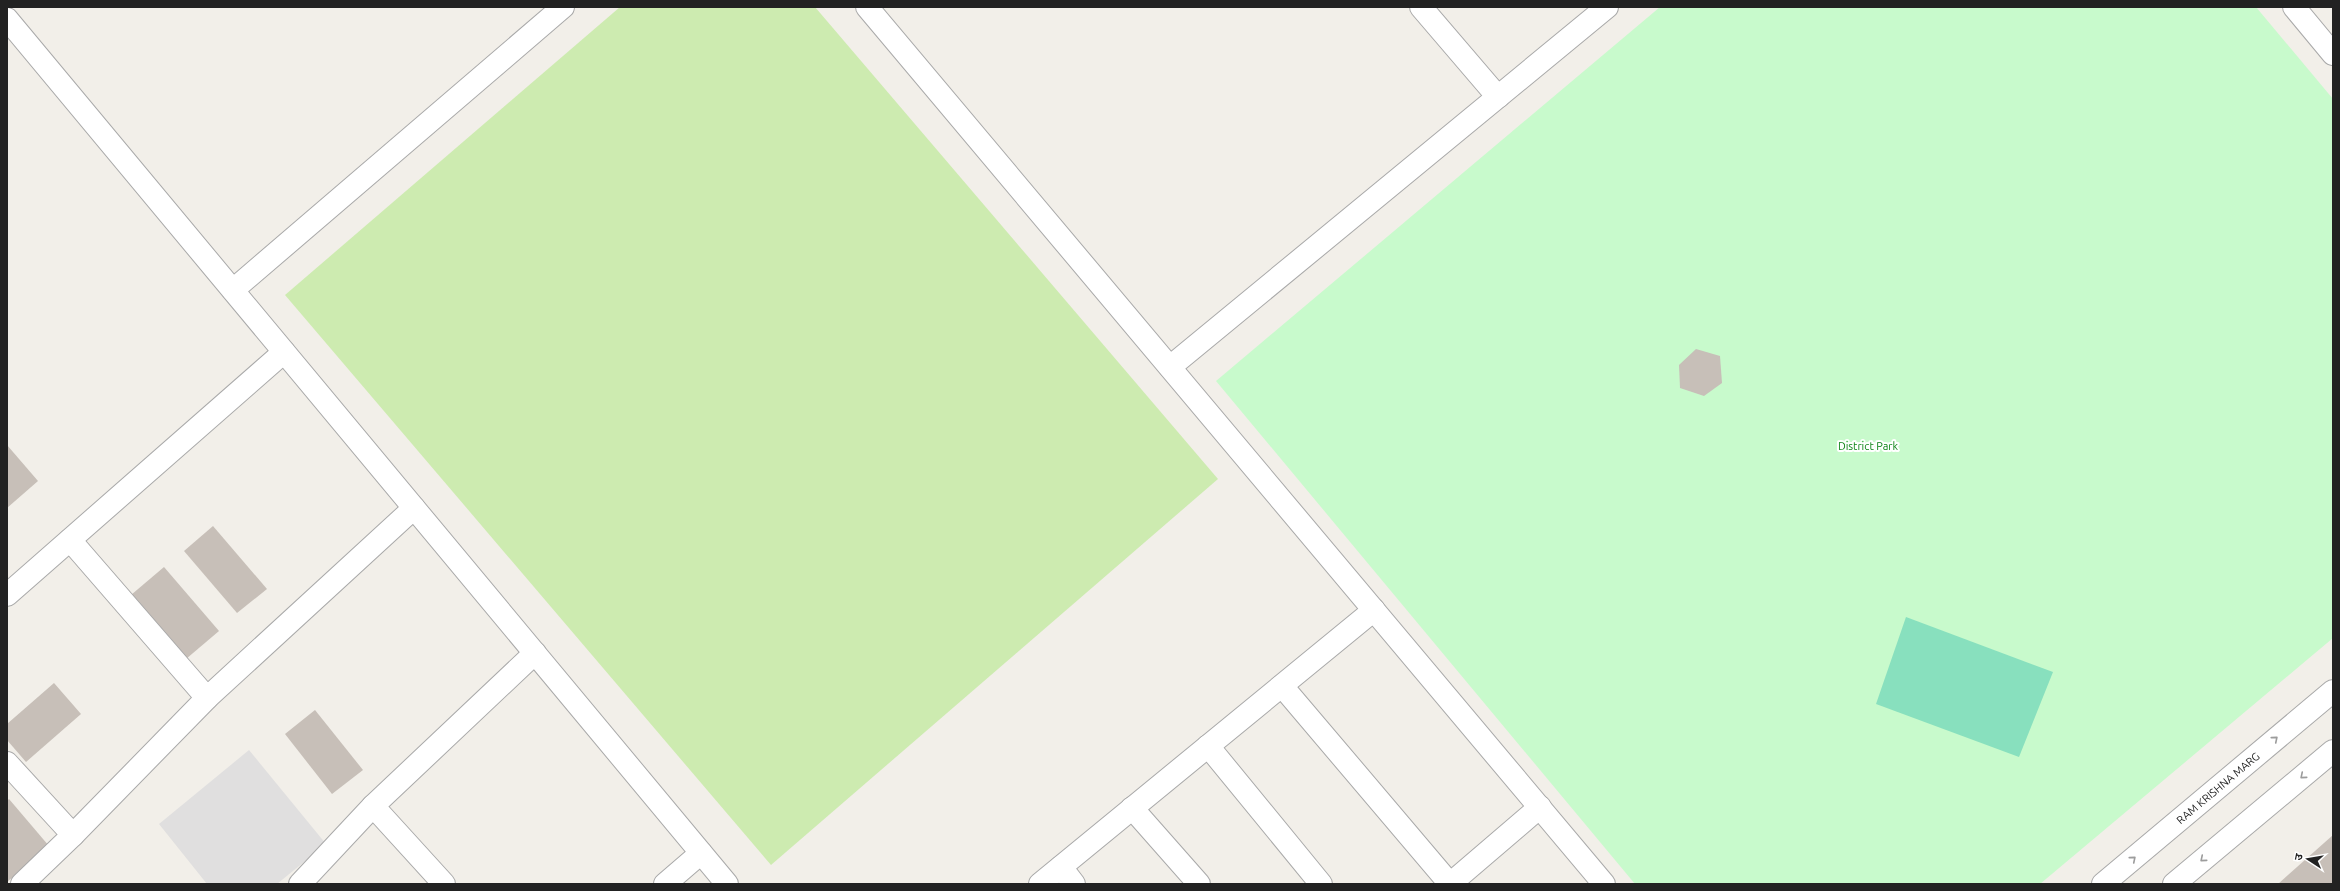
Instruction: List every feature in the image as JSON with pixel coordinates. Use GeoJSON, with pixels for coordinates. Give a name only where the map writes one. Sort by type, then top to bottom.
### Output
{"type":"FeatureCollection","features":[{"type":"Feature","properties":{"kind":"street"},"geometry":{"type":"LineString","coordinates":[[233,290],[563,7]]}},
{"type":"Feature","properties":{"kind":"street"},"geometry":{"type":"LineString","coordinates":[[867,7],[1604,884]]}},
{"type":"Feature","properties":{"kind":"street"},"geometry":{"type":"LineString","coordinates":[[1421,7],[1498,97]]}},
{"type":"Feature","properties":{"kind":"street"},"geometry":{"type":"LineString","coordinates":[[1170,367],[1607,7]]}},
{"type":"Feature","properties":{"kind":"street"},"geometry":{"type":"LineString","coordinates":[[2294,7],[2333,54]]}},
{"type":"Feature","properties":{"kind":"street"},"geometry":{"type":"LineString","coordinates":[[7,19],[727,884]]}},
{"type":"Feature","properties":{"kind":"street"},"geometry":{"type":"LineString","coordinates":[[7,594],[284,352]]}},
{"type":"Feature","properties":{"kind":"street"},"geometry":{"type":"LineString","coordinates":[[22,884],[74,835],[208,698],[414,508]]}},
{"type":"Feature","properties":{"kind":"street"},"geometry":{"type":"LineString","coordinates":[[70,540],[208,698]]}},
{"type":"Feature","properties":{"kind":"street"},"geometry":{"type":"LineString","coordinates":[[1040,884],[1374,610]]}},
{"type":"Feature","properties":{"kind":"street"},"geometry":{"type":"LineString","coordinates":[[300,884],[373,806],[535,653]]}},
{"type":"Feature","properties":{"kind":"street"},"geometry":{"type":"LineString","coordinates":[[1282,686],[1450,884],[1540,807]]}},
{"type":"Feature","properties":{"kind":"street","name":"RAM KRISHNA MARG"},"geometry":{"type":"LineString","coordinates":[[2103,884],[2333,691]]}},
{"type":"Feature","properties":{"kind":"street"},"geometry":{"type":"LineString","coordinates":[[1208,746],[1321,884]]}},
{"type":"Feature","properties":{"kind":"street"},"geometry":{"type":"LineString","coordinates":[[2174,884],[2333,751]]}},
{"type":"Feature","properties":{"kind":"street"},"geometry":{"type":"LineString","coordinates":[[7,762],[74,835]]}},
{"type":"Feature","properties":{"kind":"street"},"geometry":{"type":"LineString","coordinates":[[373,806],[444,884]]}},
{"type":"Feature","properties":{"kind":"street"},"geometry":{"type":"LineString","coordinates":[[1132,808],[1199,884]]}},
{"type":"Feature","properties":{"kind":"street"},"geometry":{"type":"LineString","coordinates":[[664,884],[701,853]]}},
{"type":"Feature","properties":{"kind":"street"},"geometry":{"type":"LineString","coordinates":[[1061,867],[1074,884]]}},
{"type":"Feature","properties":{"kind":"shaded area"},"geometry":{"type":"Polygon","coordinates":[[[249,750],[326,844],[277,884],[207,884],[159,824],[249,750]]]}},
{"type":"Feature","properties":{"kind":"green space"},"geometry":{"type":"Polygon","coordinates":[[[620,7],[815,7],[1218,479],[771,865],[285,295],[620,7]]]}},
{"type":"Feature","properties":{"kind":"green space","name":"District Park"},"geometry":{"type":"Polygon","coordinates":[[[1660,7],[2256,7],[2333,99],[2333,638],[2040,884],[1635,884],[1216,381],[1660,7]]]}},
{"type":"Feature","properties":{"kind":"green space"},"geometry":{"type":"Polygon","coordinates":[[[1906,617],[2053,672],[2019,757],[1876,704],[1906,617]]]}},
{"type":"Feature","properties":{"kind":"building"},"geometry":{"type":"Polygon","coordinates":[[[1696,349],[1720,356],[1722,383],[1704,396],[1680,388],[1679,365],[1696,349]]]}},
{"type":"Feature","properties":{"kind":"building"},"geometry":{"type":"Polygon","coordinates":[[[7,445],[38,481],[7,508],[7,445]]]}},
{"type":"Feature","properties":{"kind":"building"},"geometry":{"type":"Polygon","coordinates":[[[213,526],[267,589],[237,613],[184,551],[213,526]]]}},
{"type":"Feature","properties":{"kind":"building"},"geometry":{"type":"Polygon","coordinates":[[[164,567],[219,631],[186,659],[131,595],[164,567]]]}},
{"type":"Feature","properties":{"kind":"building"},"geometry":{"type":"Polygon","coordinates":[[[54,683],[81,714],[26,762],[7,740],[7,724],[54,683]]]}},
{"type":"Feature","properties":{"kind":"building"},"geometry":{"type":"Polygon","coordinates":[[[315,710],[363,770],[332,794],[285,734],[315,710]]]}},
{"type":"Feature","properties":{"kind":"building"},"geometry":{"type":"Polygon","coordinates":[[[9,799],[49,846],[7,882],[7,801],[9,799]]]}},
{"type":"Feature","properties":{"kind":"building"},"geometry":{"type":"Polygon","coordinates":[[[2333,835],[2333,884],[2278,884],[2333,835]]]}}]}
